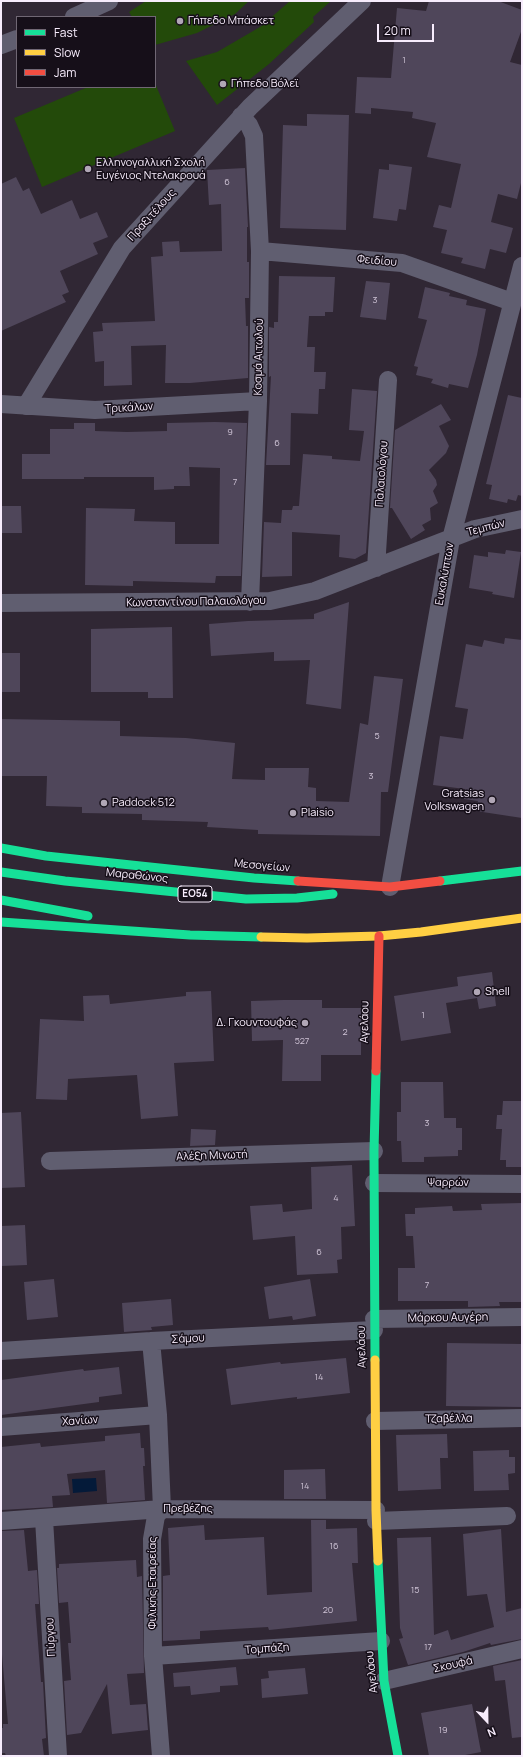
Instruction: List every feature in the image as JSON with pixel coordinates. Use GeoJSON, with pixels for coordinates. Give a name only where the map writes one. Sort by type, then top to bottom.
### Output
{"type":"FeatureCollection","features":[{"type":"Feature","properties":{"kind":"main road","name":"Μεσογείων"},"geometry":{"type":"LineString","coordinates":[[1,848],[46,856],[254,878],[390,887],[522,871]]}},
{"type":"Feature","properties":{"kind":"main road","name":"Μαραθώνος"},"geometry":{"type":"LineString","coordinates":[[1,872],[65,881],[246,899],[297,898],[390,887]]}},
{"type":"Feature","properties":{"kind":"main road"},"geometry":{"type":"LineString","coordinates":[[1,900],[190,935]]}},
{"type":"Feature","properties":{"kind":"main road"},"geometry":{"type":"LineString","coordinates":[[1,922],[190,935],[307,938],[378,936],[421,932],[522,918]]}},
{"type":"Feature","properties":{"kind":"main road","name":"Αγελάου"},"geometry":{"type":"LineString","coordinates":[[378,936],[374,1151],[376,1515],[384,1681],[398,1756]]}},
{"type":"Feature","properties":{"kind":"street"},"geometry":{"type":"LineString","coordinates":[[76,16],[109,1]]}},
{"type":"Feature","properties":{"kind":"street","name":"Πραξιτέλους"},"geometry":{"type":"LineString","coordinates":[[26,406],[122,248],[241,116],[362,1]]}},
{"type":"Feature","properties":{"kind":"street"},"geometry":{"type":"LineString","coordinates":[[1,45],[16,39]]}},
{"type":"Feature","properties":{"kind":"street","name":"Κοσμά Αιτωλού"},"geometry":{"type":"LineString","coordinates":[[241,116],[249,125],[254,136],[260,252],[258,401],[250,602]]}},
{"type":"Feature","properties":{"kind":"street","name":"Φειδίου"},"geometry":{"type":"LineString","coordinates":[[260,252],[402,263],[512,302]]}},
{"type":"Feature","properties":{"kind":"street","name":"Ευκαλύπτων"},"geometry":{"type":"LineString","coordinates":[[390,887],[451,538],[522,266]]}},
{"type":"Feature","properties":{"kind":"street","name":"Παλαιολόγου"},"geometry":{"type":"LineString","coordinates":[[376,568],[388,380]]}},
{"type":"Feature","properties":{"kind":"street","name":"Τρικάλων"},"geometry":{"type":"LineString","coordinates":[[1,404],[95,410],[258,401]]}},
{"type":"Feature","properties":{"kind":"street","name":"Τεμπών"},"geometry":{"type":"LineString","coordinates":[[451,538],[475,529],[522,519]]}},
{"type":"Feature","properties":{"kind":"street","name":"Κωνσταντίνου Παλαιολόγου"},"geometry":{"type":"LineString","coordinates":[[1,603],[270,601],[315,591],[451,538]]}},
{"type":"Feature","properties":{"kind":"street","name":"Αλέξη Μινωτή"},"geometry":{"type":"LineString","coordinates":[[50,1161],[374,1151]]}},
{"type":"Feature","properties":{"kind":"street","name":"Ψαρρών"},"geometry":{"type":"LineString","coordinates":[[374,1183],[522,1184]]}},
{"type":"Feature","properties":{"kind":"street","name":"Μάρκου Αυγέρη"},"geometry":{"type":"LineString","coordinates":[[374,1325],[522,1318]]}},
{"type":"Feature","properties":{"kind":"street","name":"Σάμου"},"geometry":{"type":"LineString","coordinates":[[1,1351],[374,1325]]}},
{"type":"Feature","properties":{"kind":"street","name":"Φιλικής Εταιρείας"},"geometry":{"type":"LineString","coordinates":[[151,1341],[158,1415],[162,1509],[156,1516],[152,1539],[153,1656],[160,1756]]}},
{"type":"Feature","properties":{"kind":"street","name":"Χανίων"},"geometry":{"type":"LineString","coordinates":[[1,1427],[158,1415]]}},
{"type":"Feature","properties":{"kind":"street","name":"Τζαβέλλα"},"geometry":{"type":"LineString","coordinates":[[375,1421],[522,1418]]}},
{"type":"Feature","properties":{"kind":"street","name":"Πρεβέζης"},"geometry":{"type":"LineString","coordinates":[[1,1521],[44,1519],[162,1509],[376,1515],[507,1516]]}},
{"type":"Feature","properties":{"kind":"street","name":"Πύργου"},"geometry":{"type":"LineString","coordinates":[[44,1519],[58,1756]]}},
{"type":"Feature","properties":{"kind":"street","name":"Τομπάζη"},"geometry":{"type":"LineString","coordinates":[[153,1656],[381,1641]]}},
{"type":"Feature","properties":{"kind":"street","name":"Σκουφά"},"geometry":{"type":"LineString","coordinates":[[384,1681],[522,1649]]}},
{"type":"Feature","properties":{"kind":"green space","name":"Γήπεδο Μπάσκετ"},"geometry":{"type":"Polygon","coordinates":[[[146,1],[249,1],[235,14],[197,33],[156,45],[156,16],[131,16],[129,12],[146,1]]]}},
{"type":"Feature","properties":{"kind":"green space"},"geometry":{"type":"Polygon","coordinates":[[[290,1],[331,1],[313,17],[314,22],[269,64],[217,105],[186,61],[217,52],[260,27],[290,1]]]}},
{"type":"Feature","properties":{"kind":"green space"},"geometry":{"type":"Polygon","coordinates":[[[156,85],[175,131],[42,187],[14,118],[86,88],[156,88],[156,85]]]}},
{"type":"Feature","properties":{"kind":"water"},"geometry":{"type":"Polygon","coordinates":[[[96,1478],[97,1491],[73,1493],[72,1479],[96,1478]]]}},
{"type":"Feature","properties":{"kind":"building"},"geometry":{"type":"Polygon","coordinates":[[[429,1],[498,1],[522,10],[522,29],[510,62],[522,65],[522,179],[517,199],[498,194],[491,222],[513,228],[506,253],[490,249],[485,269],[461,263],[463,258],[441,253],[447,230],[433,227],[439,205],[451,208],[461,164],[427,157],[436,123],[412,118],[413,112],[371,108],[371,114],[355,113],[357,77],[391,78],[397,8],[426,11],[429,1]]]}},
{"type":"Feature","properties":{"kind":"building"},"geometry":{"type":"Polygon","coordinates":[[[307,114],[349,115],[346,230],[280,228],[283,125],[307,126],[307,114]]]}},
{"type":"Feature","properties":{"kind":"building"},"geometry":{"type":"Polygon","coordinates":[[[389,164],[412,167],[406,210],[399,209],[397,221],[373,218],[379,169],[389,170],[389,164]]]}},
{"type":"Feature","properties":{"kind":"building"},"geometry":{"type":"Polygon","coordinates":[[[245,168],[248,227],[247,262],[249,262],[249,298],[245,298],[246,326],[248,326],[248,378],[190,383],[165,383],[166,345],[131,346],[132,385],[104,386],[104,361],[95,362],[93,332],[103,331],[102,323],[155,321],[151,257],[163,256],[162,242],[179,241],[180,252],[222,251],[221,204],[209,205],[207,170],[245,168]]]}},
{"type":"Feature","properties":{"kind":"building"},"geometry":{"type":"Polygon","coordinates":[[[16,177],[23,191],[29,188],[41,214],[72,200],[80,219],[97,212],[108,237],[93,243],[98,254],[60,271],[69,292],[62,295],[66,302],[1,331],[1,184],[16,177]]]}},
{"type":"Feature","properties":{"kind":"building"},"geometry":{"type":"Polygon","coordinates":[[[279,276],[335,277],[333,312],[325,312],[325,316],[309,316],[307,347],[315,347],[314,372],[326,372],[325,389],[319,389],[318,414],[291,413],[290,465],[266,465],[271,376],[269,377],[269,327],[274,328],[274,322],[278,322],[279,276]]]}},
{"type":"Feature","properties":{"kind":"building"},"geometry":{"type":"Polygon","coordinates":[[[366,281],[390,283],[386,320],[360,317],[366,281]]]}},
{"type":"Feature","properties":{"kind":"building"},"geometry":{"type":"Polygon","coordinates":[[[425,287],[450,293],[449,296],[467,300],[466,305],[486,309],[477,355],[468,388],[449,384],[448,388],[431,383],[433,379],[416,375],[418,367],[414,366],[427,320],[418,318],[425,287]]]}},
{"type":"Feature","properties":{"kind":"building"},"geometry":{"type":"Polygon","coordinates":[[[352,389],[377,391],[366,553],[355,559],[339,557],[340,535],[292,532],[292,576],[262,577],[264,522],[281,523],[282,510],[292,510],[293,506],[299,506],[303,454],[332,456],[332,459],[360,461],[364,431],[349,430],[352,389]]]}},
{"type":"Feature","properties":{"kind":"building"},"geometry":{"type":"Polygon","coordinates":[[[508,395],[522,398],[522,496],[518,495],[516,501],[508,499],[507,503],[489,499],[492,485],[486,484],[508,395]]]}},
{"type":"Feature","properties":{"kind":"building"},"geometry":{"type":"Polygon","coordinates":[[[441,404],[451,420],[439,426],[449,446],[446,453],[429,470],[436,480],[437,485],[433,491],[438,503],[430,508],[431,520],[422,525],[425,530],[411,539],[392,508],[390,508],[395,430],[441,404]]]}},
{"type":"Feature","properties":{"kind":"building"},"geometry":{"type":"Polygon","coordinates":[[[74,423],[95,423],[95,431],[127,432],[167,431],[167,423],[247,423],[241,576],[216,576],[215,583],[133,581],[133,586],[85,585],[86,508],[135,509],[134,521],[175,522],[175,544],[219,544],[220,468],[189,467],[190,486],[174,486],[174,489],[154,490],[154,477],[22,479],[22,454],[50,454],[50,429],[74,429],[74,423]]]}},
{"type":"Feature","properties":{"kind":"building"},"geometry":{"type":"Polygon","coordinates":[[[1,506],[21,506],[22,533],[1,533],[1,506]]]}},
{"type":"Feature","properties":{"kind":"building"},"geometry":{"type":"Polygon","coordinates":[[[506,550],[521,552],[514,598],[492,594],[493,592],[469,588],[474,555],[488,557],[488,552],[505,554],[506,550]]]}},
{"type":"Feature","properties":{"kind":"building"},"geometry":{"type":"Polygon","coordinates":[[[349,602],[341,709],[306,704],[310,660],[274,661],[274,652],[211,656],[209,624],[314,619],[314,614],[349,602]]]}},
{"type":"Feature","properties":{"kind":"building"},"geometry":{"type":"Polygon","coordinates":[[[172,627],[173,698],[148,698],[148,692],[91,692],[91,629],[172,627]]]}},
{"type":"Feature","properties":{"kind":"building"},"geometry":{"type":"Polygon","coordinates":[[[505,638],[522,640],[522,818],[476,811],[478,801],[464,799],[465,789],[433,785],[440,736],[463,739],[468,709],[455,707],[466,644],[482,647],[484,640],[504,644],[505,638]]]}},
{"type":"Feature","properties":{"kind":"building"},"geometry":{"type":"Polygon","coordinates":[[[1,653],[20,653],[20,692],[1,692],[1,653]]]}},
{"type":"Feature","properties":{"kind":"building"},"geometry":{"type":"Polygon","coordinates":[[[374,676],[403,679],[388,792],[381,792],[380,836],[258,834],[258,830],[207,827],[208,822],[142,820],[142,814],[82,813],[82,807],[46,806],[47,776],[1,776],[1,719],[120,721],[120,736],[186,738],[235,743],[232,779],[265,780],[265,768],[309,768],[308,787],[316,788],[316,801],[349,802],[360,723],[368,725],[374,676]]]}},
{"type":"Feature","properties":{"kind":"building"},"geometry":{"type":"Polygon","coordinates":[[[492,972],[496,1006],[479,1009],[477,998],[446,1003],[451,1033],[401,1041],[394,996],[458,986],[457,977],[492,972]]]}},
{"type":"Feature","properties":{"kind":"building"},"geometry":{"type":"Polygon","coordinates":[[[211,991],[214,1061],[174,1063],[178,1116],[141,1119],[137,1075],[68,1079],[67,1100],[36,1099],[40,1019],[84,1021],[83,996],[109,995],[110,1004],[186,996],[186,992],[211,991]]]}},
{"type":"Feature","properties":{"kind":"building"},"geometry":{"type":"Polygon","coordinates":[[[322,1000],[322,1008],[361,1008],[361,1055],[321,1055],[321,1081],[282,1081],[283,1040],[252,1041],[251,1001],[322,1000]]]}},
{"type":"Feature","properties":{"kind":"building"},"geometry":{"type":"Polygon","coordinates":[[[401,1082],[443,1082],[444,1118],[456,1118],[456,1128],[462,1128],[462,1150],[458,1150],[458,1156],[424,1157],[424,1162],[402,1162],[401,1141],[397,1141],[397,1112],[401,1112],[401,1082]]]}},
{"type":"Feature","properties":{"kind":"building"},"geometry":{"type":"Polygon","coordinates":[[[503,1101],[522,1101],[522,1167],[506,1167],[506,1160],[500,1160],[502,1129],[496,1129],[497,1115],[502,1115],[503,1101]]]}},
{"type":"Feature","properties":{"kind":"building"},"geometry":{"type":"Polygon","coordinates":[[[21,1112],[25,1187],[1,1188],[1,1113],[21,1112]]]}},
{"type":"Feature","properties":{"kind":"building"},"geometry":{"type":"Polygon","coordinates":[[[191,1129],[216,1130],[215,1145],[190,1146],[191,1129]]]}},
{"type":"Feature","properties":{"kind":"building"},"geometry":{"type":"Polygon","coordinates":[[[352,1165],[355,1226],[341,1227],[342,1259],[337,1260],[338,1273],[297,1275],[295,1236],[253,1240],[250,1206],[282,1204],[283,1212],[312,1209],[311,1167],[352,1165]]]}},
{"type":"Feature","properties":{"kind":"building"},"geometry":{"type":"Polygon","coordinates":[[[522,1203],[522,1302],[499,1302],[500,1306],[468,1307],[468,1301],[398,1301],[398,1268],[415,1268],[413,1236],[406,1236],[405,1214],[415,1214],[415,1208],[452,1206],[453,1211],[482,1210],[481,1204],[522,1203]]]}},
{"type":"Feature","properties":{"kind":"building"},"geometry":{"type":"Polygon","coordinates":[[[25,1225],[27,1265],[1,1266],[1,1226],[25,1225]]]}},
{"type":"Feature","properties":{"kind":"building"},"geometry":{"type":"Polygon","coordinates":[[[54,1279],[58,1317],[27,1320],[24,1282],[54,1279]]]}},
{"type":"Feature","properties":{"kind":"building"},"geometry":{"type":"Polygon","coordinates":[[[310,1279],[316,1316],[293,1320],[292,1316],[269,1319],[264,1287],[310,1279]]]}},
{"type":"Feature","properties":{"kind":"building"},"geometry":{"type":"Polygon","coordinates":[[[171,1299],[173,1325],[151,1327],[152,1330],[124,1332],[122,1303],[171,1299]]]}},
{"type":"Feature","properties":{"kind":"building"},"geometry":{"type":"Polygon","coordinates":[[[447,1343],[522,1344],[522,1407],[446,1406],[447,1343]]]}},
{"type":"Feature","properties":{"kind":"building"},"geometry":{"type":"Polygon","coordinates":[[[346,1358],[350,1393],[297,1399],[297,1397],[231,1405],[226,1369],[280,1362],[281,1364],[346,1358]]]}},
{"type":"Feature","properties":{"kind":"building"},"geometry":{"type":"Polygon","coordinates":[[[119,1367],[122,1394],[99,1397],[99,1402],[1,1415],[1,1380],[83,1369],[84,1371],[119,1367]]]}},
{"type":"Feature","properties":{"kind":"building"},"geometry":{"type":"Polygon","coordinates":[[[140,1433],[141,1448],[144,1448],[145,1466],[143,1466],[145,1500],[107,1503],[105,1470],[67,1474],[70,1495],[52,1496],[53,1507],[1,1510],[1,1447],[40,1443],[41,1447],[105,1441],[105,1436],[140,1433]]]}},
{"type":"Feature","properties":{"kind":"building"},"geometry":{"type":"Polygon","coordinates":[[[447,1434],[448,1458],[440,1458],[441,1489],[398,1491],[396,1435],[447,1434]]]}},
{"type":"Feature","properties":{"kind":"building"},"geometry":{"type":"Polygon","coordinates":[[[509,1450],[509,1457],[515,1457],[515,1473],[508,1474],[509,1490],[474,1491],[473,1451],[509,1450]]]}},
{"type":"Feature","properties":{"kind":"building"},"geometry":{"type":"Polygon","coordinates":[[[325,1469],[326,1499],[284,1499],[284,1470],[325,1469]]]}},
{"type":"Feature","properties":{"kind":"building"},"geometry":{"type":"Polygon","coordinates":[[[311,1520],[326,1520],[326,1529],[357,1528],[358,1563],[352,1563],[357,1621],[269,1630],[268,1627],[200,1631],[200,1639],[163,1641],[163,1576],[170,1575],[168,1528],[204,1525],[205,1540],[264,1537],[267,1595],[312,1592],[311,1520]]]}},
{"type":"Feature","properties":{"kind":"building"},"geometry":{"type":"Polygon","coordinates":[[[501,1529],[506,1612],[522,1608],[522,1639],[491,1645],[490,1643],[463,1652],[408,1665],[399,1639],[403,1638],[400,1628],[397,1538],[431,1537],[434,1635],[448,1630],[451,1640],[494,1627],[487,1594],[467,1596],[463,1534],[501,1529]]]}},
{"type":"Feature","properties":{"kind":"building"},"geometry":{"type":"Polygon","coordinates":[[[24,1530],[28,1571],[37,1570],[39,1604],[35,1604],[41,1682],[43,1682],[46,1738],[42,1739],[44,1756],[6,1756],[5,1753],[1,1753],[1,1728],[3,1728],[3,1724],[8,1724],[1,1643],[1,1531],[24,1530]]]}},
{"type":"Feature","properties":{"kind":"building"},"geometry":{"type":"Polygon","coordinates":[[[136,1560],[137,1577],[142,1576],[144,1673],[127,1674],[130,1705],[146,1704],[148,1730],[112,1734],[107,1684],[81,1733],[67,1735],[64,1681],[71,1680],[68,1643],[71,1643],[68,1602],[59,1603],[57,1568],[59,1568],[59,1564],[136,1560]]]}},
{"type":"Feature","properties":{"kind":"building"},"geometry":{"type":"Polygon","coordinates":[[[522,1660],[522,1737],[512,1738],[505,1680],[495,1681],[493,1666],[522,1660]]]}},
{"type":"Feature","properties":{"kind":"building"},"geometry":{"type":"Polygon","coordinates":[[[236,1667],[238,1685],[220,1686],[220,1692],[191,1695],[190,1686],[174,1687],[173,1673],[236,1667]]]}},
{"type":"Feature","properties":{"kind":"building"},"geometry":{"type":"Polygon","coordinates":[[[305,1668],[308,1694],[262,1698],[261,1679],[269,1678],[268,1671],[305,1668]]]}},
{"type":"Feature","properties":{"kind":"building"},"geometry":{"type":"Polygon","coordinates":[[[472,1704],[481,1752],[460,1756],[429,1756],[421,1713],[472,1704]]]}},
{"type":"Feature","properties":{"kind":"traffic: fast"},"geometry":{"type":"LineString","coordinates":[[1,848],[46,856],[254,878],[298,881]]}},
{"type":"Feature","properties":{"kind":"traffic: fast"},"geometry":{"type":"LineString","coordinates":[[440,881],[522,871]]}},
{"type":"Feature","properties":{"kind":"traffic: fast"},"geometry":{"type":"LineString","coordinates":[[1,872],[65,881],[246,899],[297,898],[333,894]]}},
{"type":"Feature","properties":{"kind":"traffic: fast"},"geometry":{"type":"LineString","coordinates":[[1,900],[88,916]]}},
{"type":"Feature","properties":{"kind":"traffic: fast"},"geometry":{"type":"LineString","coordinates":[[1,922],[190,935],[261,937]]}},
{"type":"Feature","properties":{"kind":"traffic: fast"},"geometry":{"type":"LineString","coordinates":[[375,1360],[374,1151],[376,1071]]}},
{"type":"Feature","properties":{"kind":"traffic: fast"},"geometry":{"type":"LineString","coordinates":[[378,1561],[384,1681],[398,1756]]}},
{"type":"Feature","properties":{"kind":"traffic: slow"},"geometry":{"type":"LineString","coordinates":[[261,937],[307,938],[379,936],[421,932],[522,918]]}},
{"type":"Feature","properties":{"kind":"traffic: slow"},"geometry":{"type":"LineString","coordinates":[[375,1360],[376,1510],[378,1561]]}},
{"type":"Feature","properties":{"kind":"traffic: jam"},"geometry":{"type":"LineString","coordinates":[[298,881],[390,887],[440,881]]}},
{"type":"Feature","properties":{"kind":"traffic: jam"},"geometry":{"type":"LineString","coordinates":[[376,1071],[379,936]]}},
{"type":"Feature","properties":{"kind":"place","name":"Γήπεδο Μπάσκετ"},"geometry":{"type":"Point","coordinates":[180,21]}},
{"type":"Feature","properties":{"kind":"place","name":"Γήπεδο Βόλεϊ"},"geometry":{"type":"Point","coordinates":[223,84]}},
{"type":"Feature","properties":{"kind":"place","name":"Ελληνογαλλική Σχολή Ευγένιος Ντελακρουά"},"geometry":{"type":"Point","coordinates":[88,169]}},
{"type":"Feature","properties":{"kind":"place","name":"Gratsias Volkswagen"},"geometry":{"type":"Point","coordinates":[492,800]}},
{"type":"Feature","properties":{"kind":"place","name":"Paddock 512"},"geometry":{"type":"Point","coordinates":[104,803]}},
{"type":"Feature","properties":{"kind":"place","name":"Plaisio"},"geometry":{"type":"Point","coordinates":[293,813]}},
{"type":"Feature","properties":{"kind":"place","name":"Shell"},"geometry":{"type":"Point","coordinates":[477,992]}},
{"type":"Feature","properties":{"kind":"place","name":"Δ. Γκουντουφάς"},"geometry":{"type":"Point","coordinates":[305,1023]}}]}
